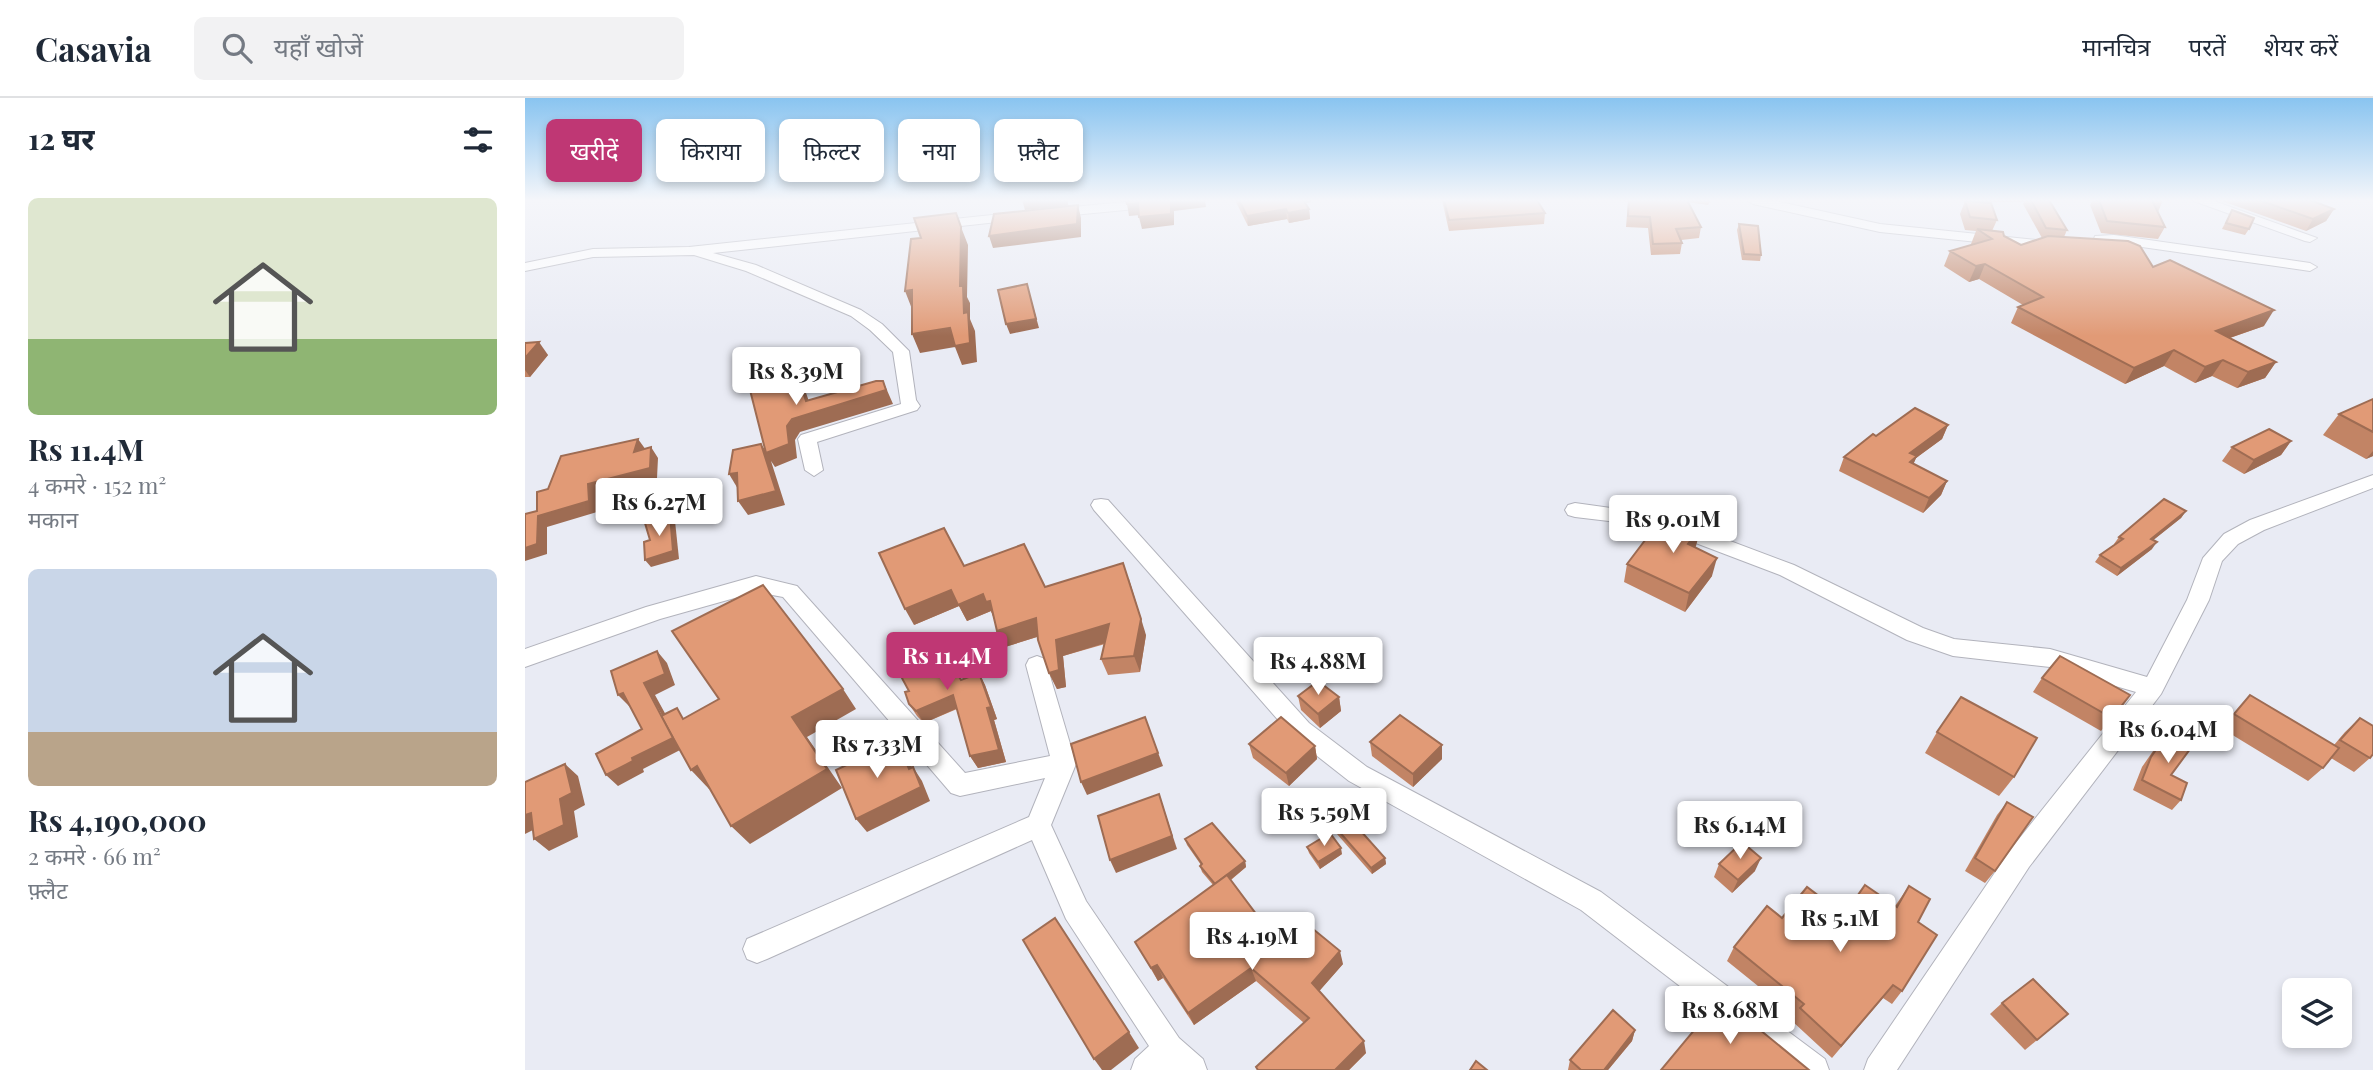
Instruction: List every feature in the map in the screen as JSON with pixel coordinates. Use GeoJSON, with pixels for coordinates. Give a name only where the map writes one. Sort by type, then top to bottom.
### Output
{"type":"FeatureCollection","features":[{"type":"Feature","properties":{"kind":"street"},"geometry":{"type":"LineString","coordinates":[[525,267],[593,253],[689,250],[729,245]]}},
{"type":"Feature","properties":{"kind":"street"},"geometry":{"type":"LineString","coordinates":[[2050,245],[2086,249],[2099,245]]}},
{"type":"Feature","properties":{"kind":"street"},"geometry":{"type":"LineString","coordinates":[[2159,245],[2311,267]]}},
{"type":"Feature","properties":{"kind":"street"},"geometry":{"type":"LineString","coordinates":[[689,250],[751,268],[856,313],[876,327],[901,351],[907,400],[911,406],[807,439],[814,470]]}},
{"type":"Feature","properties":{"kind":"street"},"geometry":{"type":"LineString","coordinates":[[1886,1067],[2020,858],[2153,688],[2198,600],[2213,558],[2231,540],[2257,525],[2373,481]]}},
{"type":"Feature","properties":{"kind":"street"},"geometry":{"type":"LineString","coordinates":[[1101,505],[1301,730],[1358,774],[1591,901],[1814,1070]]}},
{"type":"Feature","properties":{"kind":"street"},"geometry":{"type":"LineString","coordinates":[[1575,510],[1654,520],[1787,570],[1915,634],[1953,647],[2050,658],[2153,688]]}},
{"type":"Feature","properties":{"kind":"street"},"geometry":{"type":"LineString","coordinates":[[525,658],[654,613],[756,584],[790,591],[960,785],[1064,764]]}},
{"type":"Feature","properties":{"kind":"street"},"geometry":{"type":"LineString","coordinates":[[757,949],[1038,825],[1064,764],[1037,665]]}},
{"type":"Feature","properties":{"kind":"street"},"geometry":{"type":"LineString","coordinates":[[1038,825],[1076,910],[1168,1049],[1192,1070]]}},
{"type":"Feature","properties":{"kind":"street"},"geometry":{"type":"LineString","coordinates":[[1146,1070],[1168,1049]]}},
{"type":"Feature","properties":{"kind":"building"},"geometry":{"type":"Polygon","coordinates":[[[910,245],[961,245],[960,286],[963,286],[964,313],[968,312],[970,343],[955,346],[950,328],[912,334],[912,290],[905,291],[910,245]]]}},
{"type":"Feature","properties":{"kind":"building"},"geometry":{"type":"Polygon","coordinates":[[[1743,245],[1760,245],[1761,255],[1744,254],[1743,245]]]}},
{"type":"Feature","properties":{"kind":"building"},"geometry":{"type":"Polygon","coordinates":[[[1970,245],[2138,245],[2153,267],[2170,260],[2274,310],[2216,331],[2276,362],[2248,372],[2223,360],[2205,367],[2174,350],[2134,368],[2018,307],[2043,297],[1985,264],[1976,266],[1950,251],[1970,245]]]}},
{"type":"Feature","properties":{"kind":"building"},"geometry":{"type":"Polygon","coordinates":[[[1027,284],[1036,319],[1006,324],[998,290],[1027,284]]]}},
{"type":"Feature","properties":{"kind":"building"},"geometry":{"type":"Polygon","coordinates":[[[539,342],[525,358],[525,343],[539,342]]]}},
{"type":"Feature","properties":{"kind":"building"},"geometry":{"type":"Polygon","coordinates":[[[798,376],[806,401],[876,381],[883,381],[886,390],[792,419],[787,426],[789,444],[766,453],[750,390],[798,376]]]}},
{"type":"Feature","properties":{"kind":"building"},"geometry":{"type":"Polygon","coordinates":[[[2373,399],[2373,432],[2339,414],[2373,399]]]}},
{"type":"Feature","properties":{"kind":"building"},"geometry":{"type":"Polygon","coordinates":[[[1915,408],[1948,425],[1910,453],[1917,456],[1910,462],[1947,481],[1929,498],[1844,457],[1873,434],[1876,436],[1915,408]]]}},
{"type":"Feature","properties":{"kind":"building"},"geometry":{"type":"Polygon","coordinates":[[[2269,429],[2291,441],[2254,460],[2232,447],[2269,429]]]}},
{"type":"Feature","properties":{"kind":"building"},"geometry":{"type":"Polygon","coordinates":[[[638,439],[634,452],[651,447],[650,468],[588,484],[589,501],[538,516],[537,544],[525,548],[525,514],[537,511],[537,492],[548,489],[561,456],[638,439]]]}},
{"type":"Feature","properties":{"kind":"building"},"geometry":{"type":"Polygon","coordinates":[[[761,444],[776,491],[738,501],[737,473],[729,474],[733,450],[761,444]]]}},
{"type":"Feature","properties":{"kind":"building"},"geometry":{"type":"Polygon","coordinates":[[[2164,499],[2186,511],[2151,539],[2157,542],[2121,568],[2100,555],[2123,539],[2119,537],[2164,499]]]}},
{"type":"Feature","properties":{"kind":"building"},"geometry":{"type":"Polygon","coordinates":[[[670,514],[673,551],[645,560],[644,542],[650,540],[645,523],[670,514]]]}},
{"type":"Feature","properties":{"kind":"building"},"geometry":{"type":"Polygon","coordinates":[[[1665,514],[1701,527],[1688,544],[1717,558],[1689,593],[1627,564],[1665,514]]]}},
{"type":"Feature","properties":{"kind":"building"},"geometry":{"type":"Polygon","coordinates":[[[944,528],[964,566],[1024,544],[1045,587],[1123,563],[1141,619],[1134,656],[1101,659],[1109,624],[1056,640],[1059,670],[1049,673],[1038,640],[1036,618],[997,631],[990,601],[986,602],[983,594],[958,605],[951,590],[905,609],[879,553],[944,528]]]}},
{"type":"Feature","properties":{"kind":"building"},"geometry":{"type":"Polygon","coordinates":[[[763,585],[843,689],[792,717],[827,769],[731,826],[697,766],[691,770],[661,716],[677,708],[683,719],[719,699],[672,631],[763,585]]]}},
{"type":"Feature","properties":{"kind":"building"},"geometry":{"type":"Polygon","coordinates":[[[926,639],[931,649],[941,645],[961,680],[979,673],[991,707],[987,708],[999,750],[970,756],[953,695],[916,711],[909,704],[905,692],[909,691],[890,656],[926,639]]]}},
{"type":"Feature","properties":{"kind":"building"},"geometry":{"type":"Polygon","coordinates":[[[657,651],[665,674],[644,683],[673,738],[632,758],[633,761],[606,775],[596,754],[642,729],[623,693],[618,695],[611,671],[657,651]]]}},
{"type":"Feature","properties":{"kind":"building"},"geometry":{"type":"Polygon","coordinates":[[[2060,656],[2130,695],[2112,718],[2042,678],[2060,656]]]}},
{"type":"Feature","properties":{"kind":"building"},"geometry":{"type":"Polygon","coordinates":[[[1318,681],[1339,697],[1318,714],[1298,696],[1318,681]]]}},
{"type":"Feature","properties":{"kind":"building"},"geometry":{"type":"Polygon","coordinates":[[[2250,695],[2339,748],[2323,768],[2234,714],[2250,695]]]}},
{"type":"Feature","properties":{"kind":"building"},"geometry":{"type":"Polygon","coordinates":[[[1961,697],[2037,738],[2014,777],[1937,732],[1961,697]]]}},
{"type":"Feature","properties":{"kind":"building"},"geometry":{"type":"Polygon","coordinates":[[[1400,715],[1442,745],[1413,774],[1370,742],[1400,715]]]}},
{"type":"Feature","properties":{"kind":"building"},"geometry":{"type":"Polygon","coordinates":[[[1145,717],[1158,753],[1081,782],[1071,744],[1145,717]]]}},
{"type":"Feature","properties":{"kind":"building"},"geometry":{"type":"Polygon","coordinates":[[[1281,717],[1315,746],[1286,773],[1249,744],[1281,717]]]}},
{"type":"Feature","properties":{"kind":"building"},"geometry":{"type":"Polygon","coordinates":[[[2360,718],[2373,726],[2373,754],[2370,758],[2340,740],[2360,718]]]}},
{"type":"Feature","properties":{"kind":"building"},"geometry":{"type":"Polygon","coordinates":[[[2169,731],[2193,745],[2171,775],[2187,783],[2181,800],[2142,780],[2151,757],[2169,731]]]}},
{"type":"Feature","properties":{"kind":"building"},"geometry":{"type":"Polygon","coordinates":[[[897,741],[909,769],[913,767],[921,787],[856,819],[836,770],[897,741]]]}},
{"type":"Feature","properties":{"kind":"building"},"geometry":{"type":"Polygon","coordinates":[[[565,764],[572,793],[560,799],[564,825],[534,839],[531,813],[525,815],[525,782],[565,764]]]}},
{"type":"Feature","properties":{"kind":"building"},"geometry":{"type":"Polygon","coordinates":[[[1159,794],[1172,836],[1110,860],[1098,816],[1159,794]]]}},
{"type":"Feature","properties":{"kind":"building"},"geometry":{"type":"Polygon","coordinates":[[[1334,801],[1385,858],[1371,868],[1322,812],[1334,801]]]}},
{"type":"Feature","properties":{"kind":"building"},"geometry":{"type":"Polygon","coordinates":[[[2007,802],[2033,817],[1995,871],[1975,858],[2007,802]]]}},
{"type":"Feature","properties":{"kind":"building"},"geometry":{"type":"Polygon","coordinates":[[[1212,823],[1245,861],[1215,884],[1200,866],[1202,864],[1185,839],[1212,823]]]}},
{"type":"Feature","properties":{"kind":"building"},"geometry":{"type":"Polygon","coordinates":[[[1330,833],[1341,848],[1318,862],[1307,847],[1330,833]]]}},
{"type":"Feature","properties":{"kind":"building"},"geometry":{"type":"Polygon","coordinates":[[[1742,842],[1761,858],[1738,880],[1719,864],[1742,842]]]}},
{"type":"Feature","properties":{"kind":"building"},"geometry":{"type":"Polygon","coordinates":[[[1227,875],[1283,950],[1307,924],[1340,951],[1312,983],[1364,1041],[1335,1070],[1258,1070],[1256,1067],[1309,1018],[1251,968],[1188,1013],[1157,965],[1151,968],[1135,942],[1227,875]]]}},
{"type":"Feature","properties":{"kind":"building"},"geometry":{"type":"Polygon","coordinates":[[[1865,885],[1897,907],[1909,886],[1930,899],[1918,922],[1937,935],[1902,991],[1893,985],[1841,1046],[1800,1008],[1804,1004],[1734,947],[1767,906],[1782,918],[1807,887],[1844,915],[1865,885]]]}},
{"type":"Feature","properties":{"kind":"building"},"geometry":{"type":"Polygon","coordinates":[[[1055,918],[1129,1032],[1094,1059],[1023,940],[1055,918]]]}},
{"type":"Feature","properties":{"kind":"building"},"geometry":{"type":"Polygon","coordinates":[[[2033,979],[2068,1014],[2037,1040],[2002,1003],[2033,979]]]}},
{"type":"Feature","properties":{"kind":"building"},"geometry":{"type":"Polygon","coordinates":[[[1721,998],[1809,1070],[1661,1070],[1721,998]]]}},
{"type":"Feature","properties":{"kind":"building"},"geometry":{"type":"Polygon","coordinates":[[[1613,1010],[1635,1030],[1604,1070],[1581,1070],[1570,1060],[1613,1010]]]}},
{"type":"Feature","properties":{"kind":"building"},"geometry":{"type":"Polygon","coordinates":[[[1476,1061],[1487,1070],[1470,1070],[1476,1061]]]}}]}
